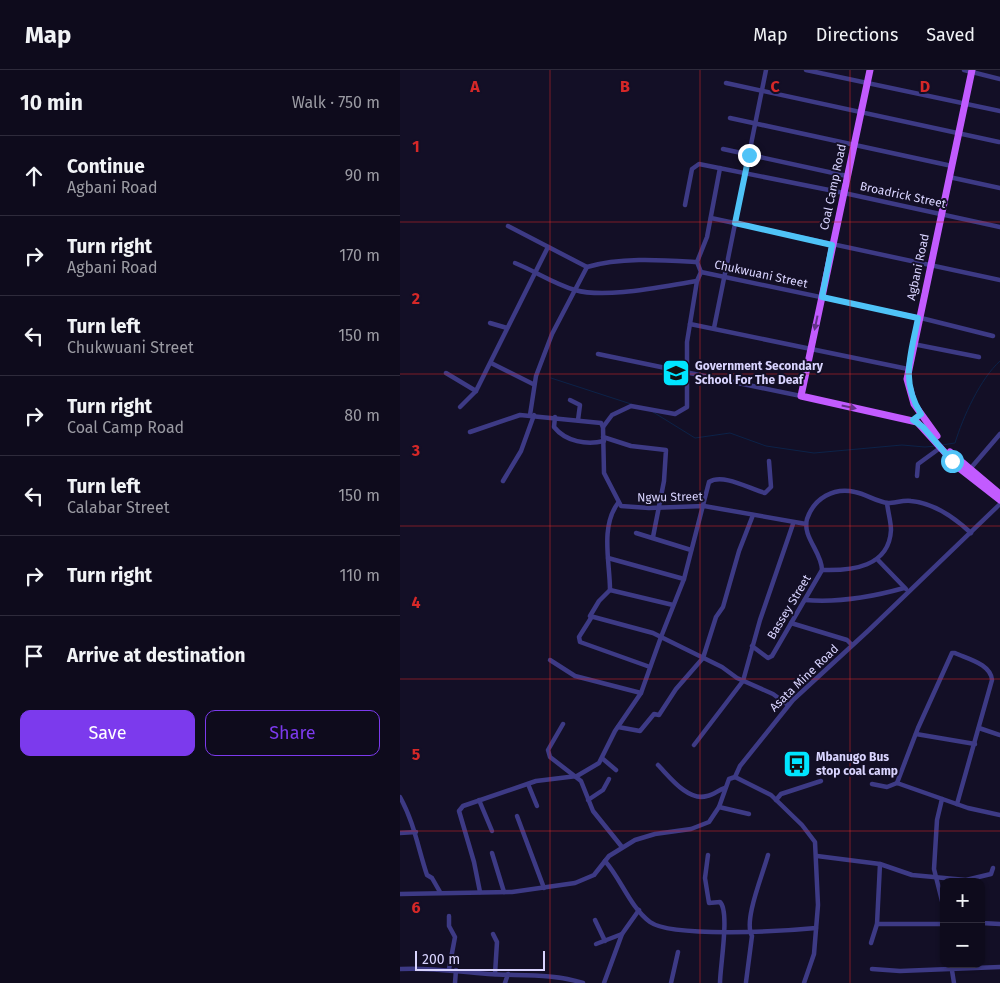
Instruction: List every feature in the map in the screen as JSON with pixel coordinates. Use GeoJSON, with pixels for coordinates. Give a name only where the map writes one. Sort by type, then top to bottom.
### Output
{"type":"FeatureCollection","features":[{"type":"Feature","properties":{"kind":"main road","name":"Coal Camp Road"},"geometry":{"type":"LineString","coordinates":[[801,396],[870,70]]}},
{"type":"Feature","properties":{"kind":"main road","name":"Agbani Road"},"geometry":{"type":"LineString","coordinates":[[972,71],[960,133],[918,318],[908,369],[909,392],[941,445],[1000,494]]}},
{"type":"Feature","properties":{"kind":"main road"},"geometry":{"type":"LineString","coordinates":[[801,396],[913,420],[921,414]]}},
{"type":"Feature","properties":{"kind":"main road","name":"Agbani Road"},"geometry":{"type":"LineString","coordinates":[[913,420],[941,445],[964,472],[1000,502]]}},
{"type":"Feature","properties":{"kind":"street"},"geometry":{"type":"LineString","coordinates":[[714,328],[766,70]]}},
{"type":"Feature","properties":{"kind":"street"},"geometry":{"type":"LineString","coordinates":[[806,70],[1000,111]]}},
{"type":"Feature","properties":{"kind":"street"},"geometry":{"type":"LineString","coordinates":[[964,70],[1000,79]]}},
{"type":"Feature","properties":{"kind":"street"},"geometry":{"type":"LineString","coordinates":[[726,83],[999,142]]}},
{"type":"Feature","properties":{"kind":"street"},"geometry":{"type":"LineString","coordinates":[[730,118],[952,166]]}},
{"type":"Feature","properties":{"kind":"street"},"geometry":{"type":"LineString","coordinates":[[723,149],[847,176]]}},
{"type":"Feature","properties":{"kind":"street","name":"Broadrick Street"},"geometry":{"type":"LineString","coordinates":[[685,205],[693,167],[699,164],[844,192],[1000,228]]}},
{"type":"Feature","properties":{"kind":"street"},"geometry":{"type":"LineString","coordinates":[[603,427],[612,415],[631,406],[675,414],[687,407],[687,342],[697,281],[701,272],[697,262],[707,237],[720,168]]}},
{"type":"Feature","properties":{"kind":"street"},"geometry":{"type":"LineString","coordinates":[[949,177],[1000,188]]}},
{"type":"Feature","properties":{"kind":"street"},"geometry":{"type":"LineString","coordinates":[[711,218],[1000,280]]}},
{"type":"Feature","properties":{"kind":"street"},"geometry":{"type":"LineString","coordinates":[[508,226],[587,267],[599,264],[640,261],[697,262]]}},
{"type":"Feature","properties":{"kind":"street"},"geometry":{"type":"LineString","coordinates":[[460,407],[476,391],[548,247]]}},
{"type":"Feature","properties":{"kind":"street"},"geometry":{"type":"LineString","coordinates":[[515,263],[574,290],[622,291],[697,281]]}},
{"type":"Feature","properties":{"kind":"street"},"geometry":{"type":"LineString","coordinates":[[504,481],[521,451],[532,415],[533,384],[552,334],[587,267]]}},
{"type":"Feature","properties":{"kind":"street","name":"Chukwuani Street"},"geometry":{"type":"LineString","coordinates":[[701,272],[918,318],[993,336]]}},
{"type":"Feature","properties":{"kind":"street"},"geometry":{"type":"LineString","coordinates":[[490,323],[508,328]]}},
{"type":"Feature","properties":{"kind":"street"},"geometry":{"type":"LineString","coordinates":[[690,324],[908,369]]}},
{"type":"Feature","properties":{"kind":"street"},"geometry":{"type":"LineString","coordinates":[[913,344],[979,357]]}},
{"type":"Feature","properties":{"kind":"street"},"geometry":{"type":"LineString","coordinates":[[598,354],[686,374],[801,396]]}},
{"type":"Feature","properties":{"kind":"street"},"geometry":{"type":"LineString","coordinates":[[491,362],[533,384]]}},
{"type":"Feature","properties":{"kind":"street"},"geometry":{"type":"LineString","coordinates":[[446,373],[476,391]]}},
{"type":"Feature","properties":{"kind":"street"},"geometry":{"type":"LineString","coordinates":[[570,400],[580,405],[578,420]]}},
{"type":"Feature","properties":{"kind":"street"},"geometry":{"type":"LineString","coordinates":[[470,432],[508,417],[532,415],[601,422],[603,427],[604,473],[618,504],[608,533],[610,590],[599,601],[579,637],[580,642],[650,667]]}},
{"type":"Feature","properties":{"kind":"street"},"geometry":{"type":"LineString","coordinates":[[555,417],[554,427],[562,434],[584,444],[603,439],[631,446],[666,450],[664,481],[653,537]]}},
{"type":"Feature","properties":{"kind":"street"},"geometry":{"type":"LineString","coordinates":[[970,469],[1000,434]]}},
{"type":"Feature","properties":{"kind":"street"},"geometry":{"type":"LineString","coordinates":[[917,476],[918,464],[941,445]]}},
{"type":"Feature","properties":{"kind":"street"},"geometry":{"type":"LineString","coordinates":[[480,892],[474,862],[458,811],[463,806],[536,781],[578,776],[603,759],[618,728],[641,693],[684,578],[709,482],[712,480],[730,481],[758,491],[768,491],[770,487],[769,461]]}},
{"type":"Feature","properties":{"kind":"street"},"geometry":{"type":"LineString","coordinates":[[806,524],[810,512],[820,499],[839,490],[856,492],[887,503],[911,501],[933,508],[953,518],[971,533]]}},
{"type":"Feature","properties":{"kind":"street","name":"Asata Mine Road"},"geometry":{"type":"LineString","coordinates":[[400,894],[504,892],[564,886],[590,878],[605,860],[622,847],[648,836],[682,831],[704,825],[712,820],[731,776],[735,777],[740,766],[788,705],[971,533],[1000,502]]}},
{"type":"Feature","properties":{"kind":"street"},"geometry":{"type":"LineString","coordinates":[[822,570],[868,566],[878,560],[890,541],[891,528],[887,503]]}},
{"type":"Feature","properties":{"kind":"street","name":"Ngwu Street"},"geometry":{"type":"LineString","coordinates":[[618,504],[632,508],[704,506],[793,524],[806,524]]}},
{"type":"Feature","properties":{"kind":"street"},"geometry":{"type":"LineString","coordinates":[[618,728],[638,732],[654,714],[659,715],[676,689],[703,658],[716,618],[723,607],[739,551],[753,515]]}},
{"type":"Feature","properties":{"kind":"street"},"geometry":{"type":"LineString","coordinates":[[694,745],[743,681],[752,646],[793,524]]}},
{"type":"Feature","properties":{"kind":"street","name":"Bassey Street"},"geometry":{"type":"LineString","coordinates":[[752,646],[768,658],[772,656],[822,570],[821,560],[808,533],[806,524]]}},
{"type":"Feature","properties":{"kind":"street"},"geometry":{"type":"LineString","coordinates":[[636,533],[691,550]]}},
{"type":"Feature","properties":{"kind":"street"},"geometry":{"type":"LineString","coordinates":[[608,558],[684,578]]}},
{"type":"Feature","properties":{"kind":"street"},"geometry":{"type":"LineString","coordinates":[[878,560],[909,591]]}},
{"type":"Feature","properties":{"kind":"street"},"geometry":{"type":"LineString","coordinates":[[805,600],[836,601],[863,598],[904,588]]}},
{"type":"Feature","properties":{"kind":"street"},"geometry":{"type":"LineString","coordinates":[[610,590],[673,605]]}},
{"type":"Feature","properties":{"kind":"street"},"geometry":{"type":"LineString","coordinates":[[591,618],[652,633],[722,667],[743,681],[772,694],[788,705]]}},
{"type":"Feature","properties":{"kind":"street"},"geometry":{"type":"LineString","coordinates":[[791,623],[847,640],[852,645]]}},
{"type":"Feature","properties":{"kind":"street"},"geometry":{"type":"LineString","coordinates":[[897,783],[916,734],[954,652],[985,668],[991,675],[991,691],[957,804]]}},
{"type":"Feature","properties":{"kind":"street"},"geometry":{"type":"LineString","coordinates":[[550,660],[575,676],[641,693]]}},
{"type":"Feature","properties":{"kind":"street"},"geometry":{"type":"LineString","coordinates":[[563,724],[548,750],[550,757],[578,776],[593,811],[622,847]]}},
{"type":"Feature","properties":{"kind":"street"},"geometry":{"type":"LineString","coordinates":[[979,728],[1000,735]]}},
{"type":"Feature","properties":{"kind":"street"},"geometry":{"type":"LineString","coordinates":[[916,734],[975,744]]}},
{"type":"Feature","properties":{"kind":"street"},"geometry":{"type":"LineString","coordinates":[[603,759],[616,770]]}},
{"type":"Feature","properties":{"kind":"street"},"geometry":{"type":"LineString","coordinates":[[658,765],[680,786],[696,795],[708,796],[725,788]]}},
{"type":"Feature","properties":{"kind":"street"},"geometry":{"type":"LineString","coordinates":[[735,777],[776,800],[808,831],[815,842],[819,895],[812,960],[804,983]]}},
{"type":"Feature","properties":{"kind":"street"},"geometry":{"type":"LineString","coordinates":[[588,800],[603,790],[609,779]]}},
{"type":"Feature","properties":{"kind":"street"},"geometry":{"type":"LineString","coordinates":[[776,800],[781,794],[821,782]]}},
{"type":"Feature","properties":{"kind":"street"},"geometry":{"type":"LineString","coordinates":[[872,784],[887,787],[897,783],[957,804],[1000,815]]}},
{"type":"Feature","properties":{"kind":"street"},"geometry":{"type":"LineString","coordinates":[[528,784],[537,806]]}},
{"type":"Feature","properties":{"kind":"street"},"geometry":{"type":"LineString","coordinates":[[400,797],[408,810],[416,832],[427,875],[432,878],[440,892]]}},
{"type":"Feature","properties":{"kind":"street"},"geometry":{"type":"LineString","coordinates":[[940,896],[934,877],[936,827],[942,798]]}},
{"type":"Feature","properties":{"kind":"street"},"geometry":{"type":"LineString","coordinates":[[479,800],[492,831]]}},
{"type":"Feature","properties":{"kind":"street"},"geometry":{"type":"LineString","coordinates":[[719,807],[749,814]]}},
{"type":"Feature","properties":{"kind":"street"},"geometry":{"type":"LineString","coordinates":[[517,816],[544,888]]}},
{"type":"Feature","properties":{"kind":"street"},"geometry":{"type":"LineString","coordinates":[[400,833],[416,832]]}},
{"type":"Feature","properties":{"kind":"street"},"geometry":{"type":"LineString","coordinates":[[492,853],[504,892]]}},
{"type":"Feature","properties":{"kind":"street"},"geometry":{"type":"LineString","coordinates":[[708,855],[705,878],[709,903],[722,904],[724,930],[720,983]]}},
{"type":"Feature","properties":{"kind":"street"},"geometry":{"type":"LineString","coordinates":[[746,982],[752,936],[749,931],[749,913],[768,855]]}},
{"type":"Feature","properties":{"kind":"street"},"geometry":{"type":"LineString","coordinates":[[817,856],[880,864],[912,876],[973,879],[991,874],[993,868]]}},
{"type":"Feature","properties":{"kind":"street"},"geometry":{"type":"LineString","coordinates":[[605,860],[639,910],[658,926],[749,931],[816,928]]}},
{"type":"Feature","properties":{"kind":"street"},"geometry":{"type":"LineString","coordinates":[[871,943],[876,924],[880,864]]}},
{"type":"Feature","properties":{"kind":"street"},"geometry":{"type":"LineString","coordinates":[[604,983],[622,934],[639,910]]}},
{"type":"Feature","properties":{"kind":"street"},"geometry":{"type":"LineString","coordinates":[[449,916],[449,926],[454,937],[449,969]]}},
{"type":"Feature","properties":{"kind":"street"},"geometry":{"type":"LineString","coordinates":[[595,920],[605,941]]}},
{"type":"Feature","properties":{"kind":"street"},"geometry":{"type":"LineString","coordinates":[[985,923],[1000,924]]}},
{"type":"Feature","properties":{"kind":"street"},"geometry":{"type":"LineString","coordinates":[[876,924],[940,924]]}},
{"type":"Feature","properties":{"kind":"street"},"geometry":{"type":"LineString","coordinates":[[492,934],[497,942],[495,974]]}},
{"type":"Feature","properties":{"kind":"street"},"geometry":{"type":"LineString","coordinates":[[596,944],[622,934]]}},
{"type":"Feature","properties":{"kind":"street"},"geometry":{"type":"LineString","coordinates":[[671,983],[678,952]]}},
{"type":"Feature","properties":{"kind":"street"},"geometry":{"type":"LineString","coordinates":[[872,969],[900,971],[940,967]]}},
{"type":"Feature","properties":{"kind":"street"},"geometry":{"type":"LineString","coordinates":[[985,967],[1000,967]]}},
{"type":"Feature","properties":{"kind":"street"},"geometry":{"type":"LineString","coordinates":[[952,968],[954,983]]}},
{"type":"Feature","properties":{"kind":"street"},"geometry":{"type":"LineString","coordinates":[[400,969],[449,969],[495,974],[550,976],[583,983]]}},
{"type":"Feature","properties":{"kind":"street"},"geometry":{"type":"LineString","coordinates":[[455,983],[456,970]]}},
{"type":"Feature","properties":{"kind":"street"},"geometry":{"type":"LineString","coordinates":[[505,983],[508,974]]}},
{"type":"Feature","properties":{"kind":"street"},"geometry":{"type":"LineString","coordinates":[[549,983],[550,976]]}},
{"type":"Feature","properties":{"kind":"waterway"},"geometry":{"type":"LineString","coordinates":[[942,445],[955,443],[979,388],[1000,361]]}},
{"type":"Feature","properties":{"kind":"waterway"},"geometry":{"type":"LineString","coordinates":[[551,378],[631,404]]}},
{"type":"Feature","properties":{"kind":"waterway"},"geometry":{"type":"LineString","coordinates":[[653,412],[695,438],[730,433],[766,446],[814,453],[902,445],[936,446]]}},
{"type":"Feature","properties":{"kind":"place","name":"Government Secondary School For The Deaf"},"geometry":{"type":"Point","coordinates":[676,373]}},
{"type":"Feature","properties":{"kind":"place","name":"Mbanugo Bus stop coal camp"},"geometry":{"type":"Point","coordinates":[797,764]}},
{"type":"Feature","properties":{"kind":"route"},"geometry":{"type":"LineString","coordinates":[[749,155],[735,223],[832,245],[822,297],[918,318],[907,379],[911,398],[921,414],[913,420],[929,433],[952,461]]}}]}
